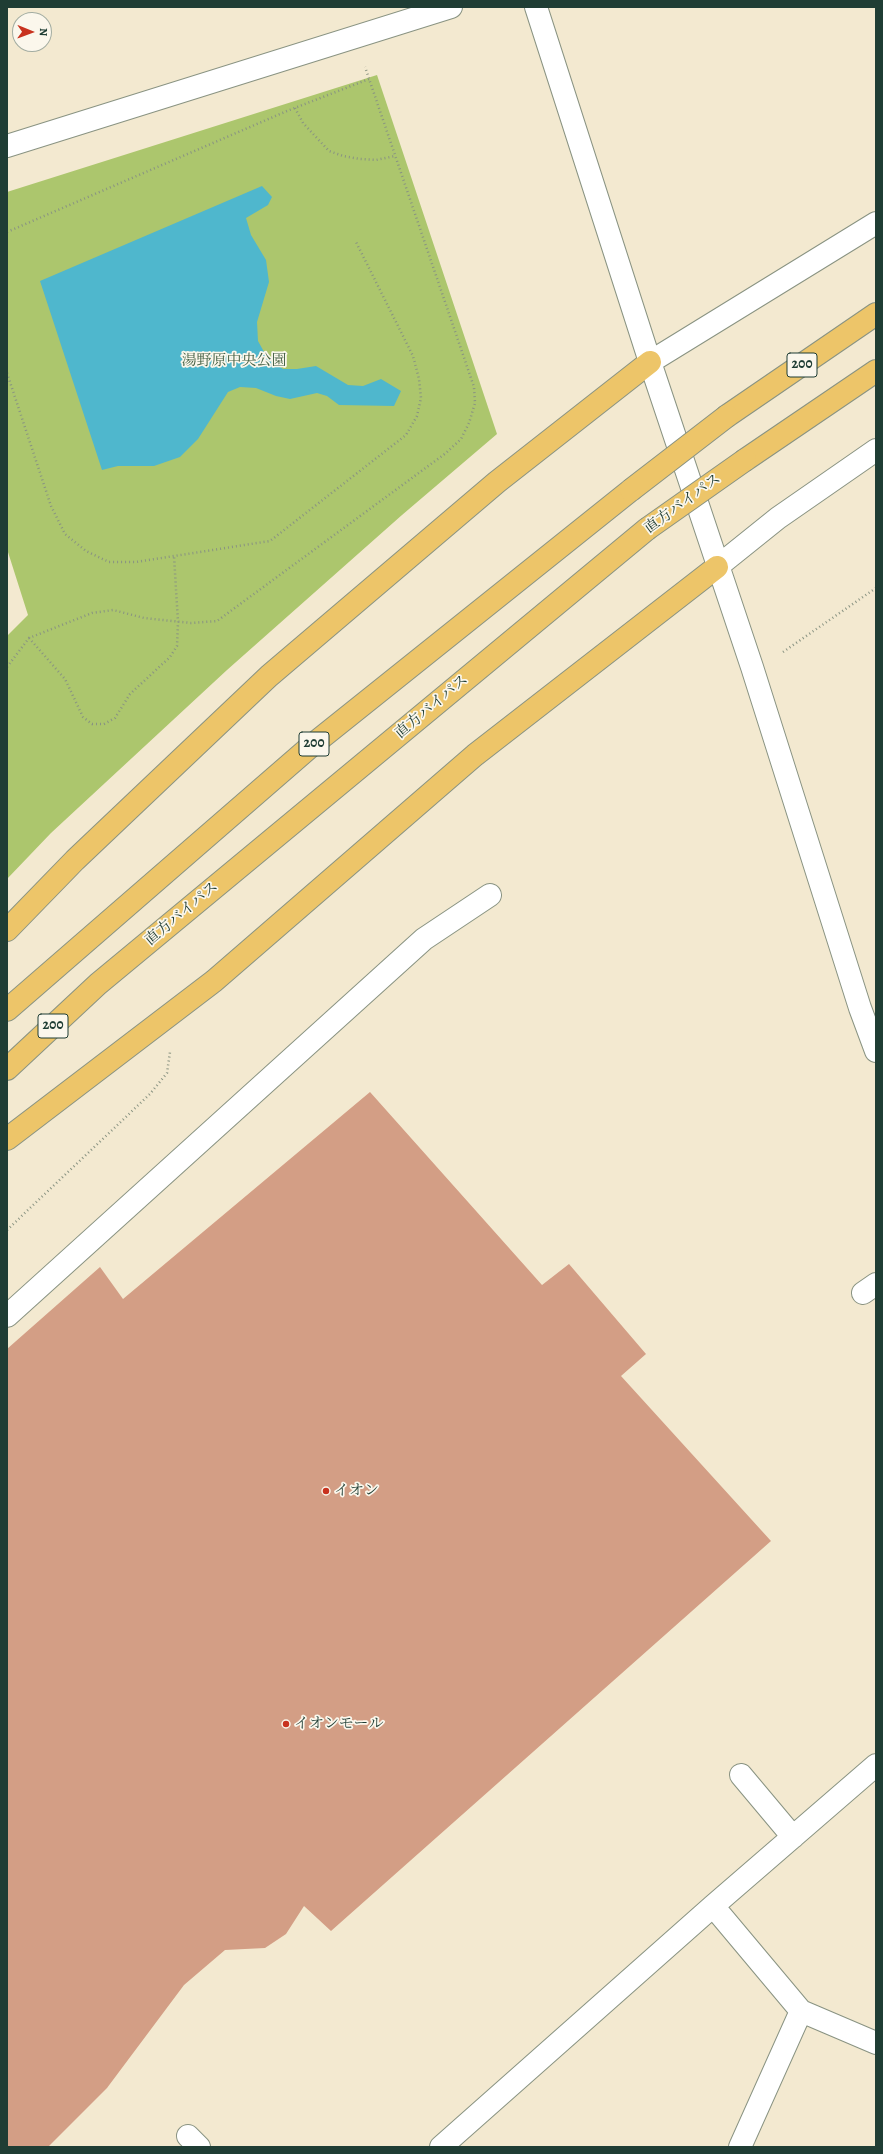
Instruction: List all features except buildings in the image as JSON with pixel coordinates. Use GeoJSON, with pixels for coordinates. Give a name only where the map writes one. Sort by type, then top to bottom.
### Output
{"type":"FeatureCollection","features":[{"type":"Feature","properties":{"kind":"highway","name":"200"},"geometry":{"type":"LineString","coordinates":[[7,1010],[311,746],[631,490],[727,416],[876,314]]}},
{"type":"Feature","properties":{"kind":"highway"},"geometry":{"type":"LineString","coordinates":[[7,930],[76,860],[269,676],[497,482],[650,362]]}},
{"type":"Feature","properties":{"kind":"highway","name":"直方バイパス"},"geometry":{"type":"LineString","coordinates":[[7,1069],[98,984],[647,529],[744,460],[876,371]]}},
{"type":"Feature","properties":{"kind":"highway"},"geometry":{"type":"LineString","coordinates":[[7,1139],[214,981],[474,755],[717,566]]}},
{"type":"Feature","properties":{"kind":"street"},"geometry":{"type":"LineString","coordinates":[[7,146],[451,7]]}},
{"type":"Feature","properties":{"kind":"street"},"geometry":{"type":"LineString","coordinates":[[536,7],[650,362],[752,667],[860,1008],[876,1051]]}},
{"type":"Feature","properties":{"kind":"street"},"geometry":{"type":"LineString","coordinates":[[650,362],[876,223]]}},
{"type":"Feature","properties":{"kind":"street"},"geometry":{"type":"LineString","coordinates":[[717,566],[778,518],[876,450]]}},
{"type":"Feature","properties":{"kind":"street"},"geometry":{"type":"LineString","coordinates":[[7,1316],[424,939],[490,895]]}},
{"type":"Feature","properties":{"kind":"street"},"geometry":{"type":"LineString","coordinates":[[441,2147],[713,1906],[876,1765]]}},
{"type":"Feature","properties":{"kind":"street"},"geometry":{"type":"LineString","coordinates":[[741,1775],[793,1837]]}},
{"type":"Feature","properties":{"kind":"street"},"geometry":{"type":"LineString","coordinates":[[713,1906],[801,2011],[876,2043]]}},
{"type":"Feature","properties":{"kind":"street"},"geometry":{"type":"LineString","coordinates":[[740,2147],[801,2011]]}},
{"type":"Feature","properties":{"kind":"path"},"geometry":{"type":"LineString","coordinates":[[7,667],[29,638],[92,613],[114,610],[144,618],[178,622],[216,622],[446,453],[461,439],[469,423],[474,403],[474,386],[365,67]]}},
{"type":"Feature","properties":{"kind":"path"},"geometry":{"type":"LineString","coordinates":[[7,232],[295,108],[369,79]]}},
{"type":"Feature","properties":{"kind":"path"},"geometry":{"type":"LineString","coordinates":[[295,108],[303,123],[329,151],[360,159],[376,160],[395,156]]}},
{"type":"Feature","properties":{"kind":"path"},"geometry":{"type":"LineString","coordinates":[[7,374],[51,506],[65,534],[86,551],[109,562],[136,562],[270,541],[406,434],[416,416],[421,398],[419,378],[413,356],[356,242]]}},
{"type":"Feature","properties":{"kind":"path"},"geometry":{"type":"LineString","coordinates":[[29,638],[65,679],[83,717],[92,724],[104,724],[115,718],[130,694],[170,657],[177,646],[178,622],[174,556]]}},
{"type":"Feature","properties":{"kind":"path"},"geometry":{"type":"LineString","coordinates":[[783,652],[876,588]]}},
{"type":"Feature","properties":{"kind":"path"},"geometry":{"type":"LineString","coordinates":[[7,1230],[150,1094],[167,1073],[170,1051]]}},
{"type":"Feature","properties":{"kind":"green space","name":"湯野原中央公園"},"geometry":{"type":"Polygon","coordinates":[[[377,75],[497,434],[402,515],[227,670],[51,833],[7,879],[7,636],[28,615],[7,549],[7,192],[377,75]]]}},
{"type":"Feature","properties":{"kind":"water"},"geometry":{"type":"Polygon","coordinates":[[[262,186],[272,197],[268,205],[246,218],[251,235],[266,260],[269,282],[257,322],[258,341],[268,359],[283,369],[297,369],[316,366],[348,385],[363,386],[381,379],[401,391],[394,406],[339,405],[327,396],[317,393],[290,399],[276,396],[256,388],[240,387],[228,392],[198,439],[180,457],[154,466],[118,466],[102,470],[40,281],[262,186]]]}},
{"type":"Feature","properties":{"kind":"place","name":"イオン"},"geometry":{"type":"Point","coordinates":[326,1491]}},
{"type":"Feature","properties":{"kind":"place","name":"イオンモール"},"geometry":{"type":"Point","coordinates":[286,1724]}}]}
